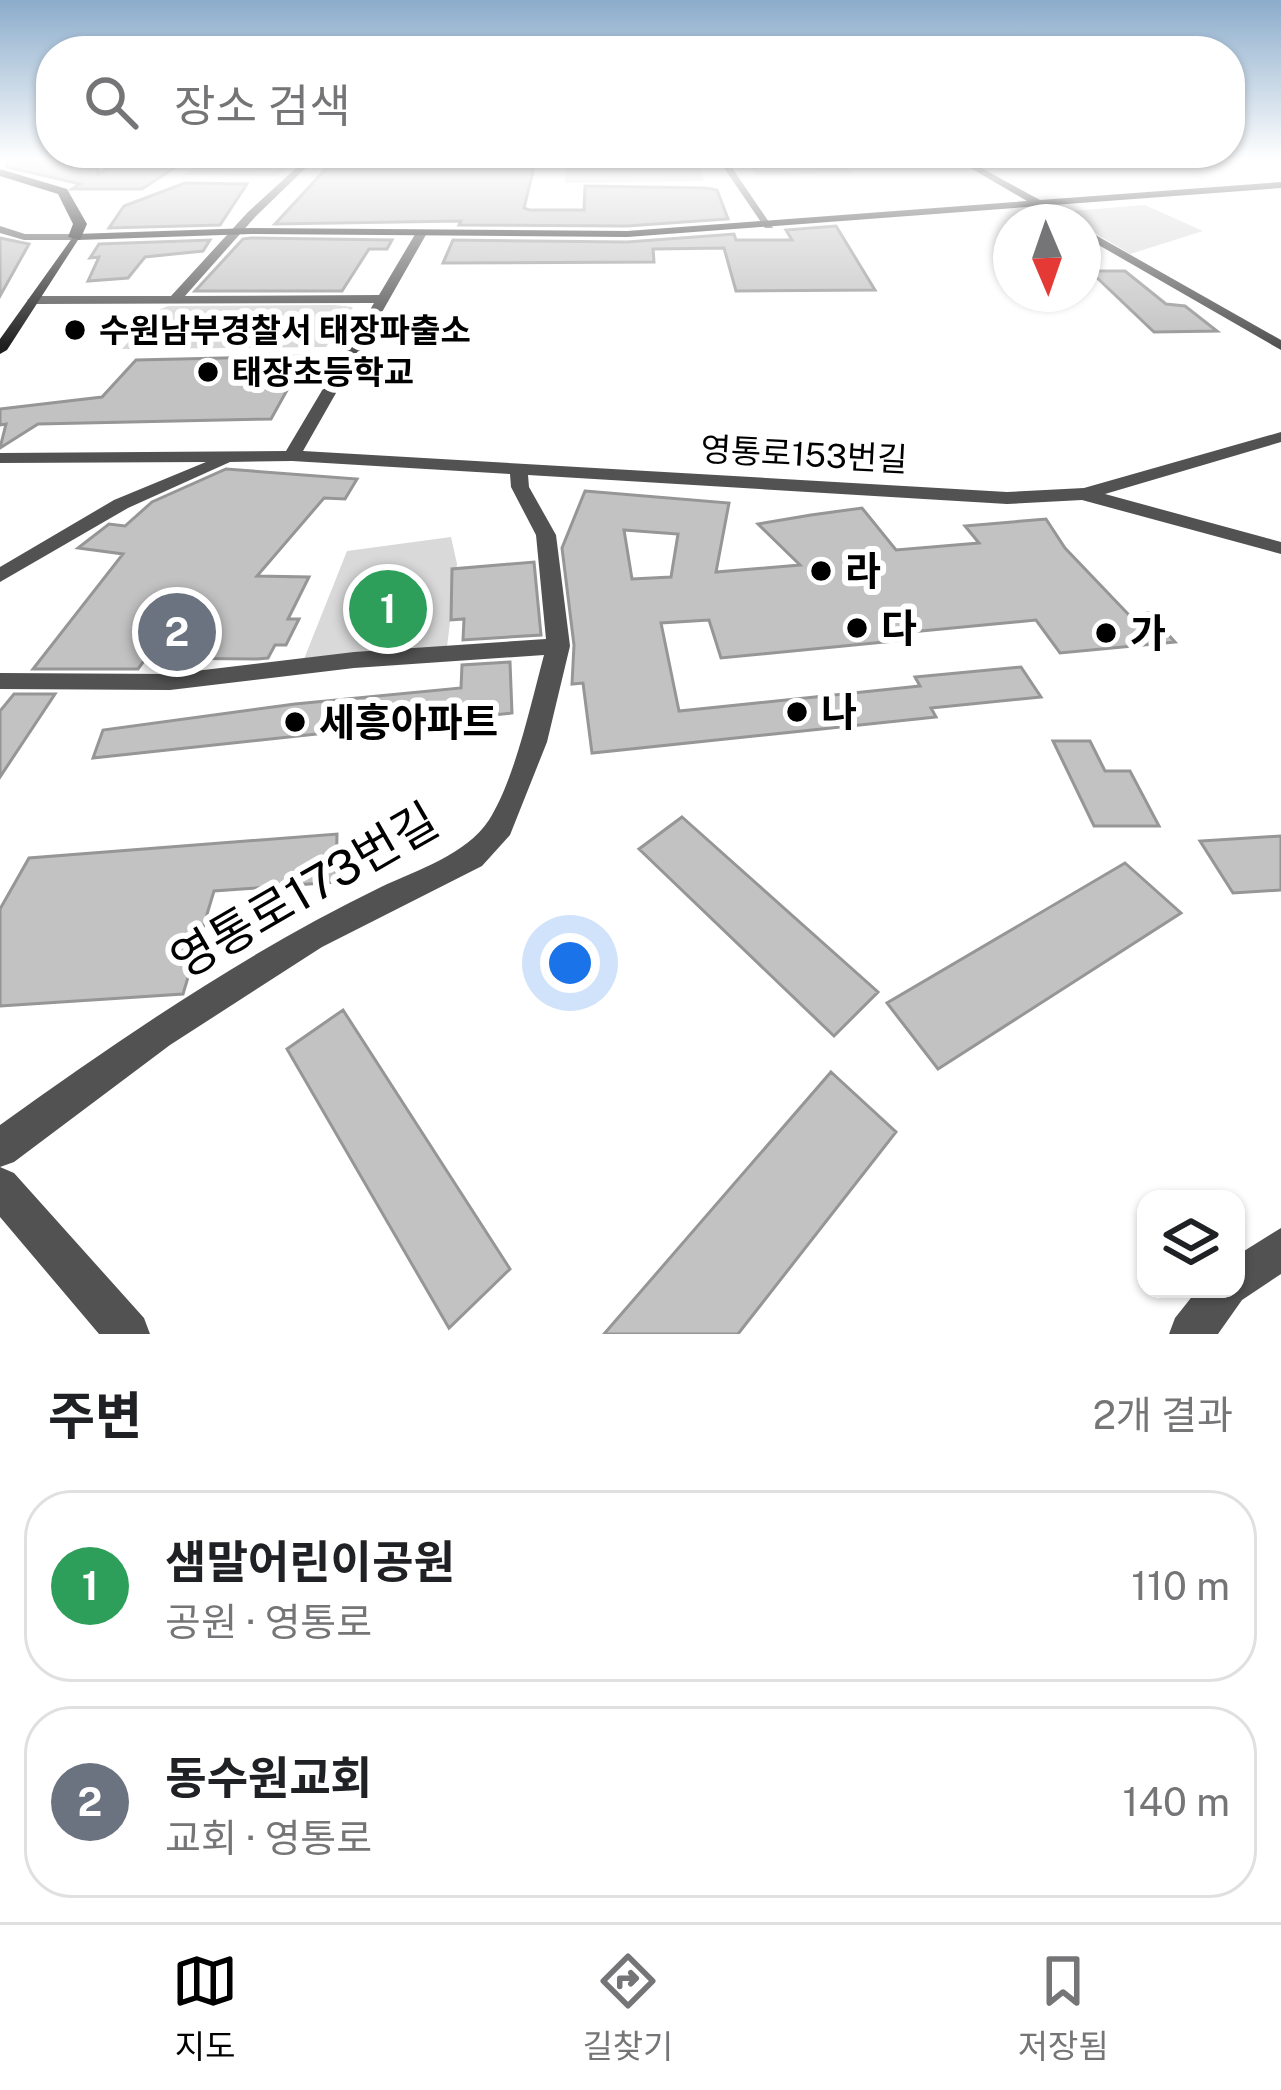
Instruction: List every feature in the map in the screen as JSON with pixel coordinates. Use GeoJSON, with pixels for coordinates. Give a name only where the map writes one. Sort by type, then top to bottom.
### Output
{"type":"FeatureCollection","features":[{"type":"Feature","properties":{"kind":"main road"},"geometry":{"type":"LineString","coordinates":[[75,237],[78,221]]}},
{"type":"Feature","properties":{"kind":"street"},"geometry":{"type":"LineString","coordinates":[[175,299],[247,221]]}},
{"type":"Feature","properties":{"kind":"street"},"geometry":{"type":"LineString","coordinates":[[766,221],[769,226]]}},
{"type":"Feature","properties":{"kind":"street"},"geometry":{"type":"LineString","coordinates":[[0,229],[24,237],[236,232],[627,234],[834,221]]}},
{"type":"Feature","properties":{"kind":"street"},"geometry":{"type":"LineString","coordinates":[[292,456],[421,233]]}},
{"type":"Feature","properties":{"kind":"street"},"geometry":{"type":"LineString","coordinates":[[0,243],[75,237]]}},
{"type":"Feature","properties":{"kind":"street"},"geometry":{"type":"LineString","coordinates":[[0,350],[75,237]]}},
{"type":"Feature","properties":{"kind":"street"},"geometry":{"type":"LineString","coordinates":[[1101,241],[1281,345]]}},
{"type":"Feature","properties":{"kind":"street"},"geometry":{"type":"LineString","coordinates":[[34,300],[379,299]]}},
{"type":"Feature","properties":{"kind":"street","name":"영통로153번길"},"geometry":{"type":"LineString","coordinates":[[0,458],[292,456],[1007,498],[1085,494],[1281,437]]}},
{"type":"Feature","properties":{"kind":"street","name":"영통로153번길"},"geometry":{"type":"LineString","coordinates":[[0,576],[121,504],[234,457]]}},
{"type":"Feature","properties":{"kind":"street"},"geometry":{"type":"LineString","coordinates":[[0,681],[170,682],[354,660],[557,646],[546,535],[520,488],[519,470]]}},
{"type":"Feature","properties":{"kind":"street","name":"영통로153번길"},"geometry":{"type":"LineString","coordinates":[[1085,494],[1281,548]]}},
{"type":"Feature","properties":{"kind":"street","name":"영통로173번길"},"geometry":{"type":"LineString","coordinates":[[0,1148],[158,1034],[310,937],[472,857],[500,827],[534,742],[557,646]]}},
{"type":"Feature","properties":{"kind":"street"},"geometry":{"type":"LineString","coordinates":[[0,1187],[128,1334]]}},
{"type":"Feature","properties":{"kind":"street"},"geometry":{"type":"LineString","coordinates":[[1245,1275],[1281,1249]]}},
{"type":"Feature","properties":{"kind":"street"},"geometry":{"type":"LineString","coordinates":[[1191,1334],[1218,1298]]}},
{"type":"Feature","properties":{"kind":"shaded area"},"geometry":{"type":"Polygon","coordinates":[[[1101,221],[1181,221],[1203,231],[1130,254],[1101,237],[1101,221]]]}},
{"type":"Feature","properties":{"kind":"shaded area"},"geometry":{"type":"Polygon","coordinates":[[[168,306],[353,307],[326,347],[122,349],[156,311],[168,306]]]}},
{"type":"Feature","properties":{"kind":"shaded area"},"geometry":{"type":"Polygon","coordinates":[[[451,537],[457,564],[447,647],[304,659],[347,551],[451,537]]]}},
{"type":"Feature","properties":{"kind":"building"},"geometry":{"type":"Polygon","coordinates":[[[114,221],[222,221],[220,225],[109,228],[114,221]]]}},
{"type":"Feature","properties":{"kind":"building"},"geometry":{"type":"Polygon","coordinates":[[[278,221],[445,221],[275,224],[278,221]]]}},
{"type":"Feature","properties":{"kind":"building"},"geometry":{"type":"Polygon","coordinates":[[[461,221],[695,221],[627,226],[459,225],[461,221]]]}},
{"type":"Feature","properties":{"kind":"building"},"geometry":{"type":"Polygon","coordinates":[[[836,226],[875,290],[736,291],[724,248],[653,249],[654,262],[443,263],[453,240],[627,242],[734,234],[736,240],[792,240],[786,230],[836,226]]]}},
{"type":"Feature","properties":{"kind":"building"},"geometry":{"type":"Polygon","coordinates":[[[0,238],[29,244],[0,296],[0,238]]]}},
{"type":"Feature","properties":{"kind":"building"},"geometry":{"type":"Polygon","coordinates":[[[243,239],[392,240],[387,249],[369,249],[342,291],[195,291],[243,239]]]}},
{"type":"Feature","properties":{"kind":"building"},"geometry":{"type":"Polygon","coordinates":[[[210,240],[203,251],[145,257],[128,278],[88,281],[99,257],[90,258],[99,244],[210,240]]]}},
{"type":"Feature","properties":{"kind":"building"},"geometry":{"type":"Polygon","coordinates":[[[1101,271],[1125,271],[1166,304],[1185,306],[1217,331],[1154,332],[1101,281],[1101,271]]]}},
{"type":"Feature","properties":{"kind":"building"},"geometry":{"type":"Polygon","coordinates":[[[306,356],[271,419],[38,424],[0,448],[6,424],[0,425],[0,409],[102,397],[136,360],[306,356]]]}},
{"type":"Feature","properties":{"kind":"building"},"geometry":{"type":"Polygon","coordinates":[[[226,469],[357,479],[345,499],[324,498],[257,576],[309,577],[288,619],[299,619],[286,645],[275,645],[268,658],[146,658],[138,669],[33,669],[123,554],[78,548],[109,524],[125,526],[152,502],[226,469]]]}},
{"type":"Feature","properties":{"kind":"building"},"geometry":{"type":"Polygon","coordinates":[[[585,491],[729,503],[716,572],[800,565],[758,524],[811,515],[862,508],[896,550],[979,543],[965,526],[1046,519],[1065,548],[1129,615],[1149,613],[1175,642],[1060,653],[1036,620],[900,633],[905,640],[721,658],[709,620],[661,623],[679,711],[920,686],[915,677],[1021,667],[1041,697],[931,708],[936,717],[592,753],[583,683],[572,684],[574,645],[562,548],[585,491]],[[624,530],[632,579],[671,577],[678,534],[624,530]]]}},
{"type":"Feature","properties":{"kind":"building"},"geometry":{"type":"Polygon","coordinates":[[[534,562],[541,635],[463,640],[464,619],[451,620],[452,569],[534,562]]]}},
{"type":"Feature","properties":{"kind":"building","name":"세흥아파트"},"geometry":{"type":"Polygon","coordinates":[[[510,662],[512,713],[93,758],[103,730],[461,688],[462,665],[510,662]]]}},
{"type":"Feature","properties":{"kind":"building"},"geometry":{"type":"Polygon","coordinates":[[[14,694],[55,694],[0,777],[0,711],[14,694]]]}},
{"type":"Feature","properties":{"kind":"building"},"geometry":{"type":"Polygon","coordinates":[[[1053,741],[1090,741],[1105,771],[1130,771],[1159,826],[1094,826],[1053,741]]]}},
{"type":"Feature","properties":{"kind":"building"},"geometry":{"type":"Polygon","coordinates":[[[682,817],[878,992],[834,1036],[639,849],[682,817]]]}},
{"type":"Feature","properties":{"kind":"building"},"geometry":{"type":"Polygon","coordinates":[[[337,834],[336,882],[214,891],[183,994],[0,1006],[0,909],[29,858],[337,834]]]}},
{"type":"Feature","properties":{"kind":"building"},"geometry":{"type":"Polygon","coordinates":[[[1281,836],[1281,890],[1233,893],[1200,841],[1281,836]]]}},
{"type":"Feature","properties":{"kind":"building"},"geometry":{"type":"Polygon","coordinates":[[[1125,863],[1181,913],[938,1069],[887,1003],[1125,863]]]}},
{"type":"Feature","properties":{"kind":"building"},"geometry":{"type":"Polygon","coordinates":[[[343,1010],[510,1269],[449,1328],[287,1049],[343,1010]]]}},
{"type":"Feature","properties":{"kind":"building"},"geometry":{"type":"Polygon","coordinates":[[[831,1072],[896,1132],[738,1334],[604,1334],[831,1072]]]}},
{"type":"Feature","properties":{"kind":"place","name":"수원남부경찰서 태장파출소"},"geometry":{"type":"Point","coordinates":[75,330]}},
{"type":"Feature","properties":{"kind":"place","name":"태장초등학교"},"geometry":{"type":"Point","coordinates":[208,372]}},
{"type":"Feature","properties":{"kind":"place","name":"라"},"geometry":{"type":"Point","coordinates":[821,571]}},
{"type":"Feature","properties":{"kind":"place","name":"샘말어린이공원"},"geometry":{"type":"Point","coordinates":[388,609]}},
{"type":"Feature","properties":{"kind":"place","name":"다"},"geometry":{"type":"Point","coordinates":[857,628]}},
{"type":"Feature","properties":{"kind":"place","name":"동수원교회"},"geometry":{"type":"Point","coordinates":[177,632]}},
{"type":"Feature","properties":{"kind":"place","name":"가"},"geometry":{"type":"Point","coordinates":[1106,633]}},
{"type":"Feature","properties":{"kind":"place","name":"나"},"geometry":{"type":"Point","coordinates":[797,712]}},
{"type":"Feature","properties":{"kind":"place","name":"세흥아파트"},"geometry":{"type":"Point","coordinates":[295,722]}}]}
